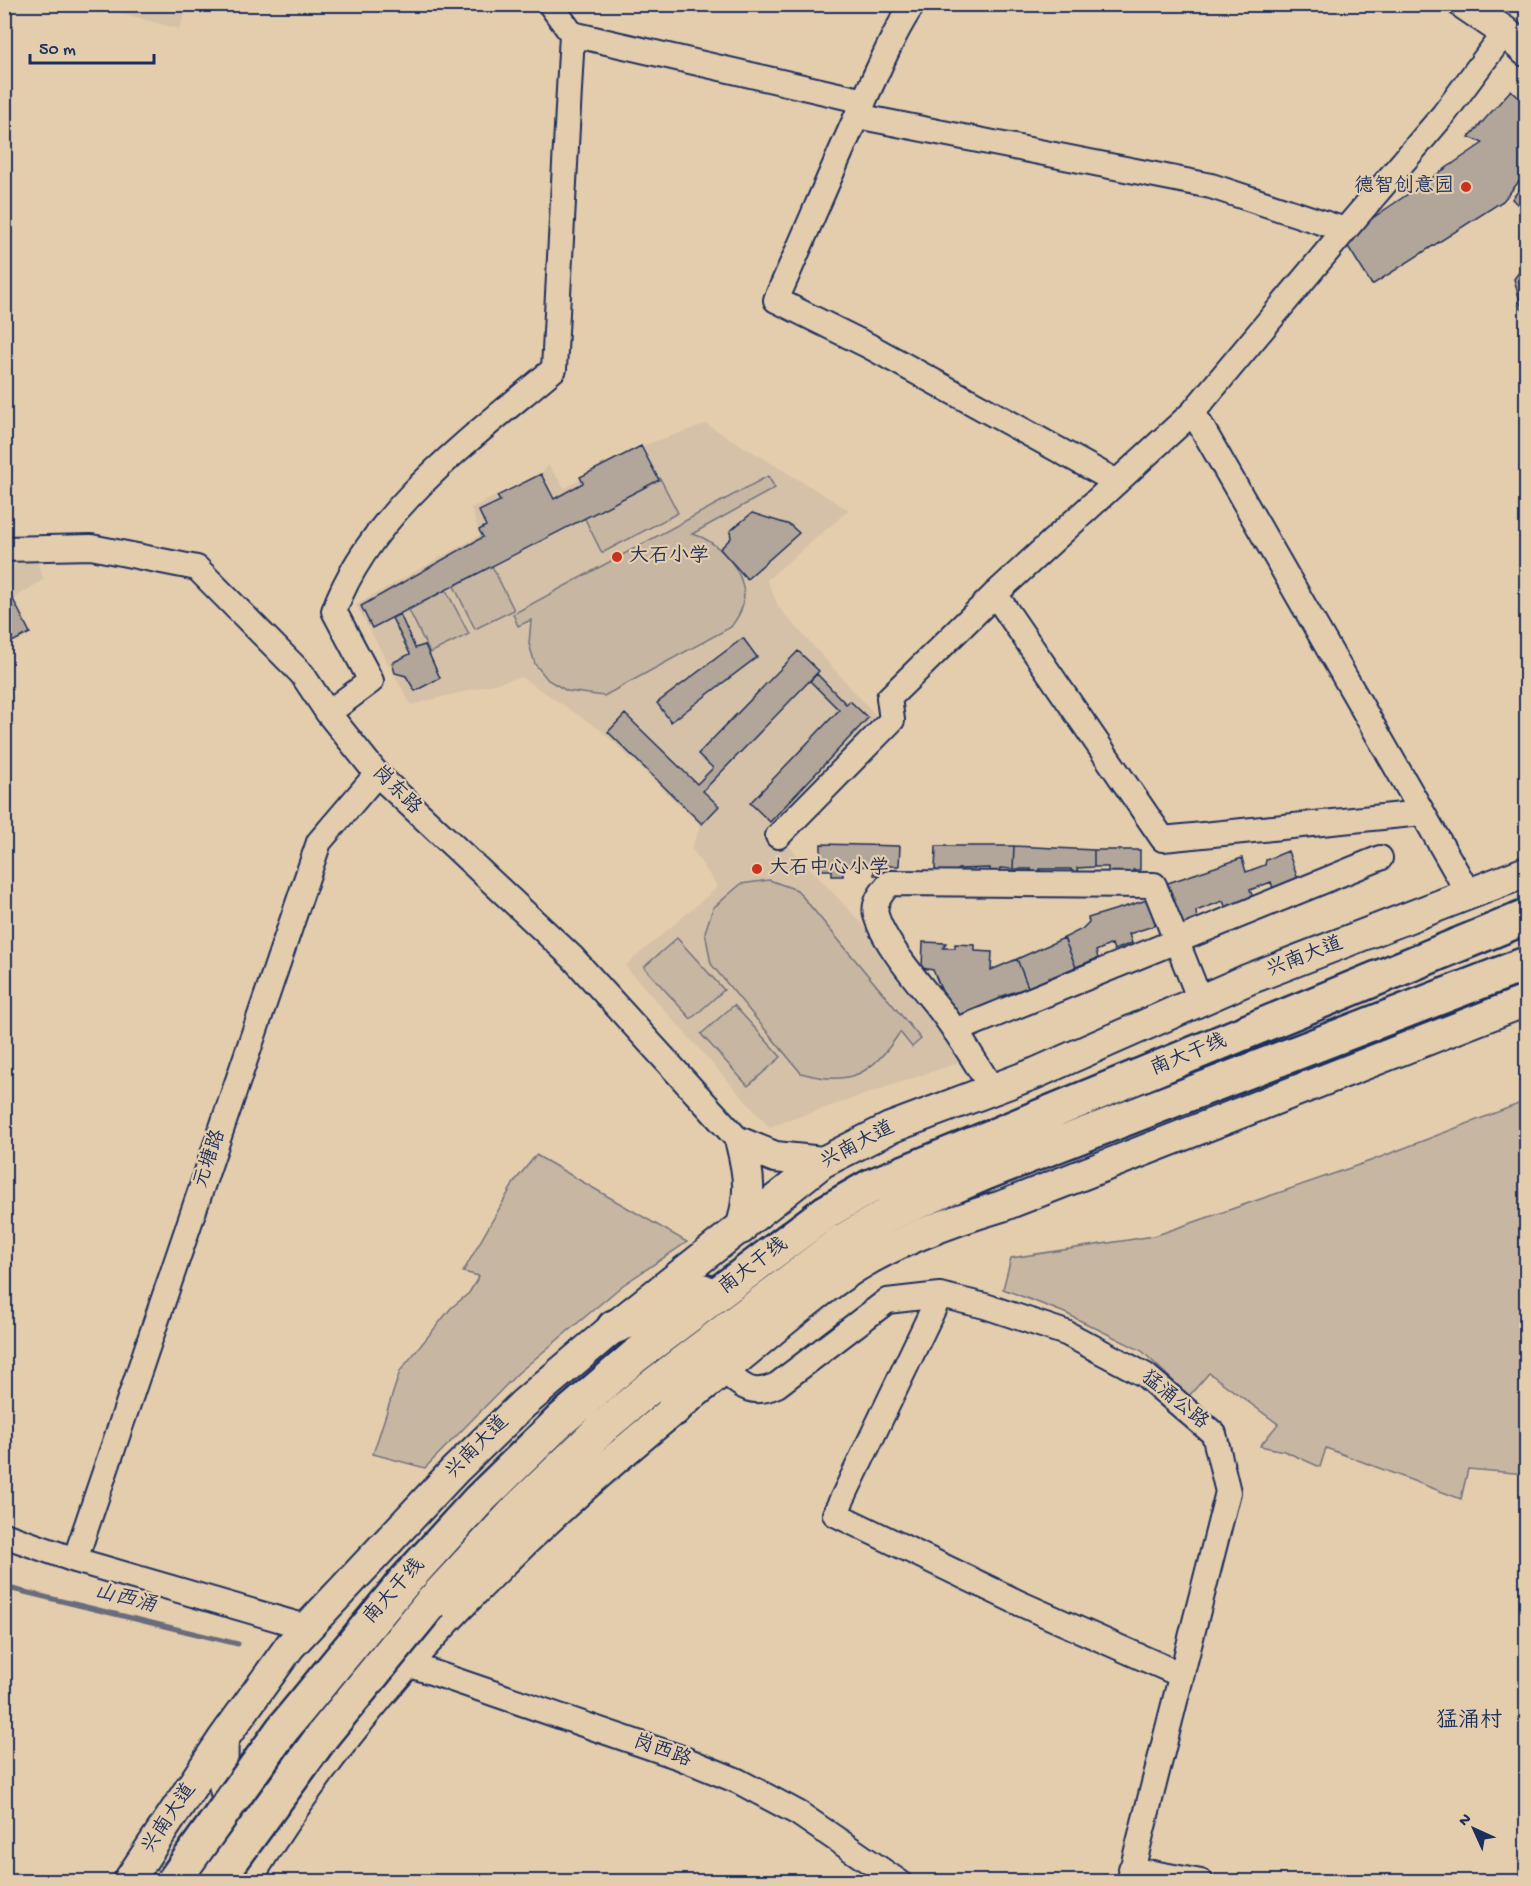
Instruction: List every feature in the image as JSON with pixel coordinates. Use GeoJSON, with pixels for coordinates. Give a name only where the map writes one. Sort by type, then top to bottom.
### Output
{"type":"FeatureCollection","features":[{"type":"Feature","properties":{"kind":"highway","name":"南大干线"},"geometry":{"type":"LineString","coordinates":[[173,1881],[282,1730],[404,1582],[479,1500],[562,1419],[634,1357],[826,1212],[871,1186],[1527,916]]}},
{"type":"Feature","properties":{"kind":"highway","name":"南大干线"},"geometry":{"type":"LineString","coordinates":[[216,1881],[323,1735],[430,1604],[518,1509],[602,1428],[647,1390],[844,1240],[887,1215],[985,1173],[1527,964]]}},
{"type":"Feature","properties":{"kind":"highway"},"geometry":{"type":"LineString","coordinates":[[614,1327],[746,1273]]}},
{"type":"Feature","properties":{"kind":"highway"},"geometry":{"type":"LineString","coordinates":[[674,1409],[767,1299]]}},
{"type":"Feature","properties":{"kind":"main road"},"geometry":{"type":"LineString","coordinates":[[1464,4],[1516,33]]}},
{"type":"Feature","properties":{"kind":"main road"},"geometry":{"type":"LineString","coordinates":[[1488,4],[1516,33],[1527,51]]}},
{"type":"Feature","properties":{"kind":"main road","name":"兴南大道"},"geometry":{"type":"LineString","coordinates":[[129,1881],[223,1739],[290,1647],[455,1470],[523,1404],[614,1327],[823,1162],[890,1128],[1067,1060],[1200,1000],[1527,872]]}},
{"type":"Feature","properties":{"kind":"main road"},"geometry":{"type":"LineString","coordinates":[[245,1881],[284,1818],[390,1681],[482,1582],[629,1444],[855,1268],[945,1223],[1002,1206],[1527,1001]]}},
{"type":"Feature","properties":{"kind":"main road"},"geometry":{"type":"LineString","coordinates":[[741,1143],[775,1157],[823,1162]]}},
{"type":"Feature","properties":{"kind":"main road"},"geometry":{"type":"LineString","coordinates":[[741,1143],[750,1175],[749,1199],[741,1228]]}},
{"type":"Feature","properties":{"kind":"main road"},"geometry":{"type":"LineString","coordinates":[[223,1739],[221,1777],[224,1794],[236,1811],[251,1820],[272,1821],[284,1818]]}},
{"type":"Feature","properties":{"kind":"main road"},"geometry":{"type":"LineString","coordinates":[[263,1852],[264,1881]]}},
{"type":"Feature","properties":{"kind":"street"},"geometry":{"type":"LineString","coordinates":[[550,4],[572,34],[860,109],[1211,186],[1345,230]]}},
{"type":"Feature","properties":{"kind":"street"},"geometry":{"type":"LineString","coordinates":[[913,4],[900,23],[860,109],[776,300],[869,346],[1117,482]]}},
{"type":"Feature","properties":{"kind":"street"},"geometry":{"type":"LineString","coordinates":[[778,836],[892,720],[889,698],[995,594],[1193,412],[1345,230],[1516,33]]}},
{"type":"Feature","properties":{"kind":"street"},"geometry":{"type":"LineString","coordinates":[[328,713],[371,681],[334,611],[345,582],[366,548],[436,469],[554,369],[572,34]]}},
{"type":"Feature","properties":{"kind":"street"},"geometry":{"type":"LineString","coordinates":[[1193,412],[1469,894]]}},
{"type":"Feature","properties":{"kind":"street","name":"岗东路"},"geometry":{"type":"LineString","coordinates":[[4,549],[91,548],[197,568],[302,674],[328,713],[377,774],[572,957],[741,1143]]}},
{"type":"Feature","properties":{"kind":"street"},"geometry":{"type":"LineString","coordinates":[[995,594],[1163,839],[1422,813]]}},
{"type":"Feature","properties":{"kind":"street","name":"元塘路"},"geometry":{"type":"LineString","coordinates":[[75,1560],[319,842],[377,774]]}},
{"type":"Feature","properties":{"kind":"street"},"geometry":{"type":"LineString","coordinates":[[956,1031],[1380,858]]}},
{"type":"Feature","properties":{"kind":"street"},"geometry":{"type":"LineString","coordinates":[[992,1089],[956,1031],[925,993],[884,932],[876,914],[879,896],[890,883],[1154,885],[1200,1000]]}},
{"type":"Feature","properties":{"kind":"street"},"geometry":{"type":"LineString","coordinates":[[940,1295],[835,1514],[942,1567],[1179,1674]]}},
{"type":"Feature","properties":{"kind":"street","name":"猛涌公路"},"geometry":{"type":"LineString","coordinates":[[724,1370],[745,1388],[763,1391],[777,1385],[887,1301],[940,1295],[985,1306],[1066,1333],[1145,1375],[1214,1434],[1228,1492],[1179,1674],[1130,1875]]}},
{"type":"Feature","properties":{"kind":"street"},"geometry":{"type":"LineString","coordinates":[[4,1534],[75,1560],[290,1647]]}},
{"type":"Feature","properties":{"kind":"street","name":"岗西路"},"geometry":{"type":"LineString","coordinates":[[390,1681],[679,1757],[738,1781],[798,1813],[899,1881]]}},
{"type":"Feature","properties":{"kind":"street"},"geometry":{"type":"LineString","coordinates":[[1130,1875],[1201,1881]]}},
{"type":"Feature","properties":{"kind":"shaded area"},"geometry":{"type":"Polygon","coordinates":[[[92,5],[189,5],[179,29],[92,5]]]}},
{"type":"Feature","properties":{"kind":"shaded area"},"geometry":{"type":"Polygon","coordinates":[[[706,424],[849,510],[767,580],[779,608],[880,720],[774,830],[865,927],[969,1059],[769,1127],[625,966],[718,887],[691,848],[701,826],[602,731],[521,677],[411,705],[356,605],[480,535],[471,508],[541,474],[548,465],[565,488],[641,446],[706,424]]]}},
{"type":"Feature","properties":{"kind":"shaded area"},"geometry":{"type":"Polygon","coordinates":[[[768,476],[775,488],[692,534],[713,544],[732,563],[739,574],[744,598],[740,612],[731,627],[604,696],[567,691],[548,680],[535,664],[529,644],[531,620],[518,626],[513,614],[768,476]]]}},
{"type":"Feature","properties":{"kind":"shaded area"},"geometry":{"type":"Polygon","coordinates":[[[660,478],[678,513],[602,553],[584,517],[660,478]]]}},
{"type":"Feature","properties":{"kind":"shaded area"},"geometry":{"type":"Polygon","coordinates":[[[37,562],[44,579],[13,599],[30,633],[5,645],[5,564],[37,562]]]}},
{"type":"Feature","properties":{"kind":"shaded area"},"geometry":{"type":"Polygon","coordinates":[[[492,566],[514,610],[475,629],[454,586],[492,566]]]}},
{"type":"Feature","properties":{"kind":"shaded area"},"geometry":{"type":"Polygon","coordinates":[[[446,590],[469,634],[430,653],[409,610],[446,590]]]}},
{"type":"Feature","properties":{"kind":"shaded area"},"geometry":{"type":"Polygon","coordinates":[[[769,880],[797,890],[921,1039],[912,1047],[900,1032],[880,1058],[859,1074],[833,1078],[801,1073],[711,964],[705,932],[713,908],[741,884],[769,880]]]}},
{"type":"Feature","properties":{"kind":"shaded area"},"geometry":{"type":"Polygon","coordinates":[[[677,938],[724,990],[691,1019],[644,967],[677,938]]]}},
{"type":"Feature","properties":{"kind":"shaded area"},"geometry":{"type":"Polygon","coordinates":[[[734,1005],[781,1057],[748,1086],[701,1034],[734,1005]]]}},
{"type":"Feature","properties":{"kind":"shaded area"},"geometry":{"type":"Polygon","coordinates":[[[1526,1101],[1526,1474],[1468,1469],[1461,1499],[1326,1448],[1320,1467],[1284,1451],[1260,1446],[1278,1424],[1209,1373],[1189,1396],[1142,1351],[1065,1313],[1003,1289],[1011,1258],[1154,1236],[1373,1160],[1526,1101]]]}},
{"type":"Feature","properties":{"kind":"shaded area"},"geometry":{"type":"Polygon","coordinates":[[[536,1155],[687,1242],[623,1285],[518,1373],[425,1468],[373,1454],[400,1371],[451,1308],[469,1293],[479,1276],[463,1272],[515,1181],[536,1155]]]}},
{"type":"Feature","properties":{"kind":"building","name":"德智创意园"},"geometry":{"type":"Polygon","coordinates":[[[1511,90],[1526,105],[1526,173],[1503,201],[1372,285],[1344,240],[1352,232],[1483,143],[1469,137],[1511,90]]]}},
{"type":"Feature","properties":{"kind":"building"},"geometry":{"type":"Polygon","coordinates":[[[1526,181],[1526,213],[1512,199],[1526,181]]]}},
{"type":"Feature","properties":{"kind":"building"},"geometry":{"type":"Polygon","coordinates":[[[1526,263],[1526,314],[1522,309],[1514,279],[1526,263]]]}},
{"type":"Feature","properties":{"kind":"building"},"geometry":{"type":"Polygon","coordinates":[[[641,446],[659,480],[372,628],[361,606],[483,537],[479,530],[486,526],[479,511],[500,501],[497,496],[541,474],[554,499],[583,483],[580,477],[641,446]]]}},
{"type":"Feature","properties":{"kind":"building"},"geometry":{"type":"Polygon","coordinates":[[[752,513],[790,525],[799,533],[747,579],[720,549],[731,538],[730,531],[752,513]]]}},
{"type":"Feature","properties":{"kind":"building"},"geometry":{"type":"Polygon","coordinates":[[[13,599],[30,633],[4,646],[4,603],[13,599]]]}},
{"type":"Feature","properties":{"kind":"building"},"geometry":{"type":"Polygon","coordinates":[[[400,614],[415,648],[425,645],[440,678],[415,691],[406,676],[395,673],[392,663],[410,654],[392,618],[400,614]]]}},
{"type":"Feature","properties":{"kind":"building"},"geometry":{"type":"Polygon","coordinates":[[[743,638],[757,657],[671,722],[657,703],[743,638]]]}},
{"type":"Feature","properties":{"kind":"building"},"geometry":{"type":"Polygon","coordinates":[[[798,651],[819,671],[703,791],[719,806],[702,824],[608,732],[625,714],[697,784],[713,768],[698,754],[798,651]]]}},
{"type":"Feature","properties":{"kind":"building"},"geometry":{"type":"Polygon","coordinates":[[[817,674],[846,704],[850,701],[868,718],[770,822],[750,803],[839,710],[810,681],[817,674]]]}},
{"type":"Feature","properties":{"kind":"building"},"geometry":{"type":"Polygon","coordinates":[[[821,844],[900,846],[899,866],[885,866],[884,875],[874,875],[874,866],[843,867],[843,876],[832,876],[832,870],[821,870],[821,844]]]}},
{"type":"Feature","properties":{"kind":"building"},"geometry":{"type":"Polygon","coordinates":[[[936,846],[1014,846],[1013,869],[1000,868],[998,879],[990,879],[990,868],[958,869],[958,878],[947,877],[947,871],[935,871],[936,846]]]}},
{"type":"Feature","properties":{"kind":"building"},"geometry":{"type":"Polygon","coordinates":[[[1014,846],[1094,850],[1094,867],[1077,868],[1079,881],[1071,881],[1071,869],[1040,869],[1039,880],[1029,880],[1031,869],[1013,869],[1014,846]]]}},
{"type":"Feature","properties":{"kind":"building"},"geometry":{"type":"Polygon","coordinates":[[[1094,850],[1140,850],[1140,870],[1133,870],[1133,874],[1108,877],[1108,867],[1094,867],[1094,850]]]}},
{"type":"Feature","properties":{"kind":"building"},"geometry":{"type":"Polygon","coordinates":[[[1288,851],[1299,882],[1274,891],[1271,882],[1250,890],[1254,900],[1227,911],[1223,901],[1196,911],[1197,921],[1176,928],[1162,885],[1242,858],[1246,872],[1265,865],[1266,860],[1288,851]]]}},
{"type":"Feature","properties":{"kind":"building"},"geometry":{"type":"Polygon","coordinates":[[[1147,900],[1156,925],[1129,934],[1132,943],[1114,950],[1112,944],[1096,951],[1098,958],[1076,967],[1064,938],[1082,929],[1089,922],[1088,918],[1147,900]]]}},
{"type":"Feature","properties":{"kind":"building"},"geometry":{"type":"Polygon","coordinates":[[[1064,938],[1076,967],[1028,987],[1017,959],[1064,938]]]}},
{"type":"Feature","properties":{"kind":"building"},"geometry":{"type":"Polygon","coordinates":[[[923,942],[946,943],[943,948],[955,948],[955,944],[975,945],[975,951],[992,952],[991,970],[1017,959],[1028,987],[1000,997],[1003,1003],[956,1020],[933,970],[922,968],[923,942]]]}},
{"type":"Feature","properties":{"kind":"waterway","name":"山西涌"},"geometry":{"type":"LineString","coordinates":[[4,1587],[238,1644]]}},
{"type":"Feature","properties":{"kind":"place","name":"德智创意园"},"geometry":{"type":"Point","coordinates":[1466,187]}},
{"type":"Feature","properties":{"kind":"place","name":"大石小学"},"geometry":{"type":"Point","coordinates":[617,557]}},
{"type":"Feature","properties":{"kind":"place","name":"大石中心小学"},"geometry":{"type":"Point","coordinates":[757,869]}},
{"type":"Feature","properties":{"kind":"district","name":"猛涌村"},"geometry":{"type":"Point","coordinates":[1469,1722]}}]}
